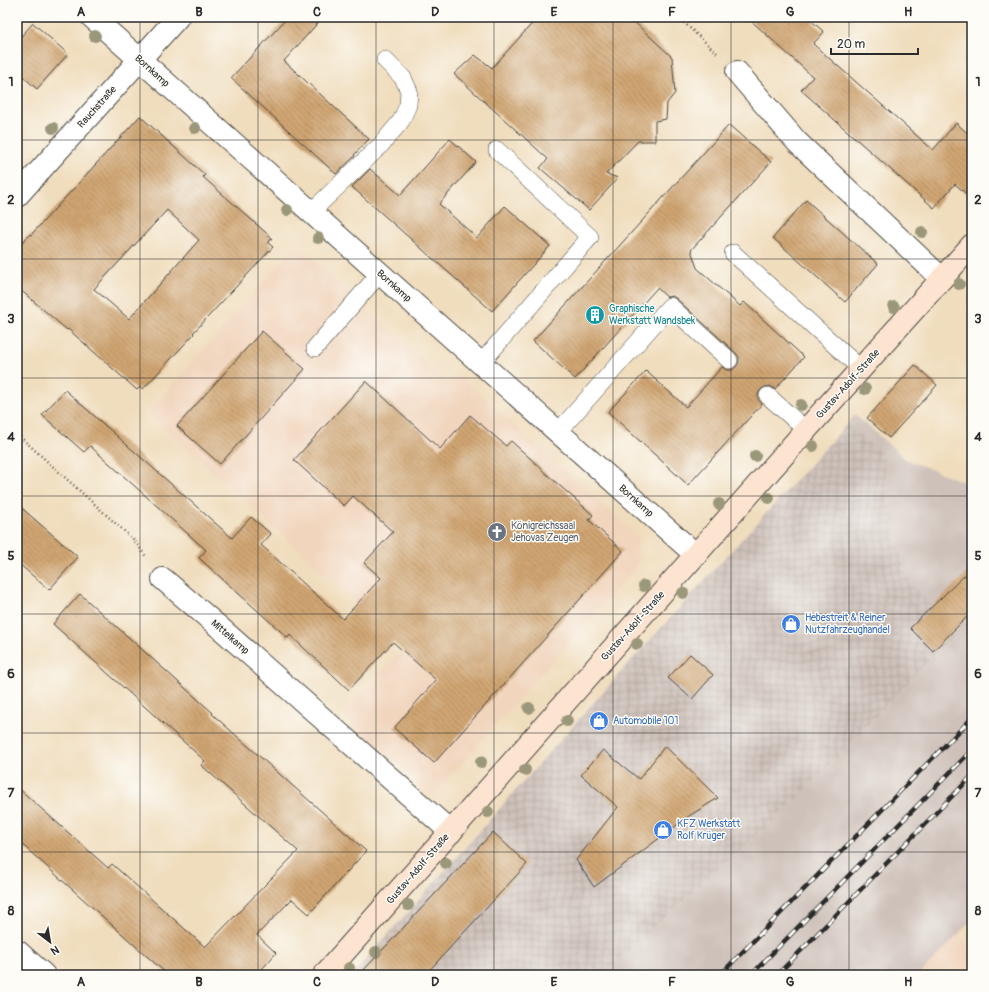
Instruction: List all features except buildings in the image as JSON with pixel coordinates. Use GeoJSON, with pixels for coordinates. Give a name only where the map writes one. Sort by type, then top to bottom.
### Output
{"type":"FeatureCollection","features":[{"type":"Feature","properties":{"kind":"street","name":"Bornkamp"},"geometry":{"type":"LineString","coordinates":[[92,17],[696,555]]}},
{"type":"Feature","properties":{"kind":"street","name":"Rauchstraße"},"geometry":{"type":"LineString","coordinates":[[17,196],[178,17]]}},
{"type":"Feature","properties":{"kind":"street"},"geometry":{"type":"LineString","coordinates":[[737,72],[796,142],[941,278]]}},
{"type":"Feature","properties":{"kind":"street","name":"Gustav-Adolf-Straße"},"geometry":{"type":"LineString","coordinates":[[324,975],[972,244]]}},
{"type":"Feature","properties":{"kind":"street","name":"Mittelkamp"},"geometry":{"type":"LineString","coordinates":[[163,579],[450,832]]}},
{"type":"Feature","properties":{"kind":"street"},"geometry":{"type":"LineString","coordinates":[[17,952],[44,975]]}},
{"type":"Feature","properties":{"kind":"lane"},"geometry":{"type":"LineString","coordinates":[[311,212],[380,146],[401,121],[408,105],[410,92],[403,78],[385,60]]}},
{"type":"Feature","properties":{"kind":"lane"},"geometry":{"type":"LineString","coordinates":[[481,363],[590,237],[497,150]]}},
{"type":"Feature","properties":{"kind":"lane"},"geometry":{"type":"LineString","coordinates":[[733,253],[861,369]]}},
{"type":"Feature","properties":{"kind":"lane"},"geometry":{"type":"LineString","coordinates":[[315,348],[380,273]]}},
{"type":"Feature","properties":{"kind":"lane"},"geometry":{"type":"LineString","coordinates":[[558,432],[670,306],[729,360]]}},
{"type":"Feature","properties":{"kind":"lane"},"geometry":{"type":"LineString","coordinates":[[768,396],[806,430]]}},
{"type":"Feature","properties":{"kind":"path"},"geometry":{"type":"LineString","coordinates":[[678,17],[737,72]]}},
{"type":"Feature","properties":{"kind":"path"},"geometry":{"type":"LineString","coordinates":[[17,434],[133,539],[163,579]]}},
{"type":"Feature","properties":{"kind":"shaded area"},"geometry":{"type":"Polygon","coordinates":[[[296,245],[448,382],[456,373],[637,535],[638,565],[432,796],[343,714],[405,646],[148,413],[296,245]]]}},
{"type":"Feature","properties":{"kind":"shaded area"},"geometry":{"type":"Polygon","coordinates":[[[855,415],[907,460],[972,485],[972,919],[919,975],[604,975],[628,951],[796,800],[958,631],[910,583],[893,531],[883,454],[847,424],[855,415]]]}},
{"type":"Feature","properties":{"kind":"shaded area"},"geometry":{"type":"Polygon","coordinates":[[[847,424],[883,454],[893,531],[910,583],[959,630],[796,800],[628,951],[604,975],[352,975],[619,674],[847,424]]]}},
{"type":"Feature","properties":{"kind":"shaded area"},"geometry":{"type":"Polygon","coordinates":[[[959,934],[972,948],[972,975],[919,975],[959,934]]]}},
{"type":"Feature","properties":{"kind":"railway"},"geometry":{"type":"LineString","coordinates":[[720,975],[972,718]]}},
{"type":"Feature","properties":{"kind":"railway"},"geometry":{"type":"LineString","coordinates":[[751,975],[972,750]]}},
{"type":"Feature","properties":{"kind":"railway"},"geometry":{"type":"LineString","coordinates":[[777,975],[972,776]]}},
{"type":"Feature","properties":{"kind":"place","name":"Graphische Werkstatt Wandsbek"},"geometry":{"type":"Point","coordinates":[595,315]}},
{"type":"Feature","properties":{"kind":"place","name":"Königreichssaal Jehovas Zeugen"},"geometry":{"type":"Point","coordinates":[497,532]}},
{"type":"Feature","properties":{"kind":"place","name":"Hebestreit & Reiner Nutzfahrzeughandel"},"geometry":{"type":"Point","coordinates":[791,624]}},
{"type":"Feature","properties":{"kind":"place","name":"Automobile 101"},"geometry":{"type":"Point","coordinates":[599,721]}},
{"type":"Feature","properties":{"kind":"place","name":"KFZ Werkstatt Rolf Krüger"},"geometry":{"type":"Point","coordinates":[663,830]}}]}
